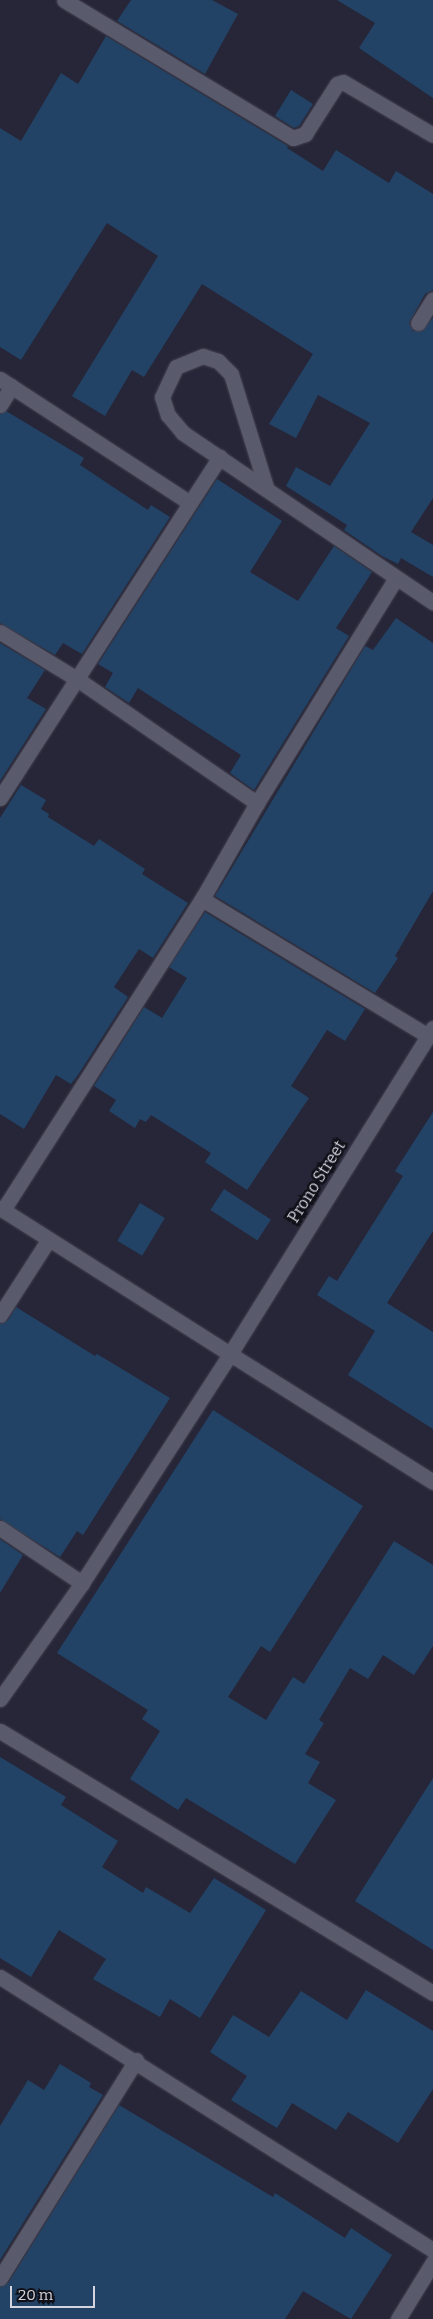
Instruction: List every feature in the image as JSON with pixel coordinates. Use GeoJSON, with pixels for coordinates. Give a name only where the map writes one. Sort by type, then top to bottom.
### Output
{"type":"FeatureCollection","features":[{"type":"Feature","properties":{"kind":"street"},"geometry":{"type":"LineString","coordinates":[[64,0],[293,138],[305,134],[337,84],[343,82],[433,135]]}},
{"type":"Feature","properties":{"kind":"street"},"geometry":{"type":"LineString","coordinates":[[418,323],[433,299]]}},
{"type":"Feature","properties":{"kind":"street"},"geometry":{"type":"LineString","coordinates":[[266,487],[231,374],[218,361],[203,356],[176,367],[162,397],[168,415],[183,433],[266,487],[433,602]]}},
{"type":"Feature","properties":{"kind":"street"},"geometry":{"type":"LineString","coordinates":[[0,405],[6,382],[190,503]]}},
{"type":"Feature","properties":{"kind":"street"},"geometry":{"type":"LineString","coordinates":[[0,798],[220,457]]}},
{"type":"Feature","properties":{"kind":"street"},"geometry":{"type":"LineString","coordinates":[[396,578],[257,803],[202,899],[2,1209],[433,1482]]}},
{"type":"Feature","properties":{"kind":"street"},"geometry":{"type":"LineString","coordinates":[[0,632],[77,679],[257,803]]}},
{"type":"Feature","properties":{"kind":"street"},"geometry":{"type":"LineString","coordinates":[[202,899],[431,1032]]}},
{"type":"Feature","properties":{"kind":"street","name":"Prono Street"},"geometry":{"type":"LineString","coordinates":[[0,1699],[82,1582],[230,1354],[431,1032]]}},
{"type":"Feature","properties":{"kind":"street"},"geometry":{"type":"LineString","coordinates":[[0,1315],[49,1239]]}},
{"type":"Feature","properties":{"kind":"street"},"geometry":{"type":"LineString","coordinates":[[0,1528],[82,1582]]}},
{"type":"Feature","properties":{"kind":"street"},"geometry":{"type":"LineString","coordinates":[[0,1731],[433,1993]]}},
{"type":"Feature","properties":{"kind":"street"},"geometry":{"type":"LineString","coordinates":[[0,1977],[136,2060],[433,2250]]}},
{"type":"Feature","properties":{"kind":"street"},"geometry":{"type":"LineString","coordinates":[[0,2278],[136,2060]]}},
{"type":"Feature","properties":{"kind":"street"},"geometry":{"type":"LineString","coordinates":[[398,2319],[433,2262]]}},
{"type":"Feature","properties":{"kind":"building"},"geometry":{"type":"Polygon","coordinates":[[[131,0],[212,0],[238,14],[205,74],[117,21],[131,0]]]}},
{"type":"Feature","properties":{"kind":"building"},"geometry":{"type":"Polygon","coordinates":[[[337,0],[433,0],[433,98],[359,48],[375,23],[337,0]]]}},
{"type":"Feature","properties":{"kind":"building"},"geometry":{"type":"Polygon","coordinates":[[[106,36],[288,146],[287,148],[323,171],[336,150],[389,183],[396,171],[433,194],[433,290],[425,294],[409,323],[413,331],[422,331],[433,317],[433,498],[411,532],[433,545],[433,577],[401,558],[398,564],[382,556],[344,530],[347,525],[286,486],[296,467],[330,486],[370,423],[318,395],[296,438],[269,424],[313,354],[202,284],[144,377],[132,370],[105,416],[72,396],[158,256],[107,223],[21,360],[0,347],[0,128],[21,141],[61,73],[78,84],[106,36]]]}},
{"type":"Feature","properties":{"kind":"building"},"geometry":{"type":"Polygon","coordinates":[[[291,90],[313,104],[299,126],[294,128],[275,116],[291,90]]]}},
{"type":"Feature","properties":{"kind":"building"},"geometry":{"type":"Polygon","coordinates":[[[6,411],[84,458],[80,465],[148,510],[151,505],[170,517],[82,654],[63,643],[55,655],[0,623],[0,414],[6,411]]]}},
{"type":"Feature","properties":{"kind":"building"},"geometry":{"type":"Polygon","coordinates":[[[217,479],[282,521],[250,572],[298,601],[334,546],[372,572],[336,628],[349,636],[254,790],[230,773],[241,755],[138,688],[129,703],[105,687],[113,673],[98,664],[217,479]]]}},
{"type":"Feature","properties":{"kind":"building"},"geometry":{"type":"Polygon","coordinates":[[[396,618],[433,643],[433,891],[395,956],[398,958],[375,993],[215,896],[365,646],[373,650],[396,618]]]}},
{"type":"Feature","properties":{"kind":"building"},"geometry":{"type":"Polygon","coordinates":[[[0,643],[45,670],[27,698],[46,709],[0,781],[0,643]]]}},
{"type":"Feature","properties":{"kind":"building"},"geometry":{"type":"Polygon","coordinates":[[[21,785],[46,800],[41,809],[49,814],[48,817],[94,846],[99,839],[145,869],[142,874],[188,903],[153,958],[139,949],[114,987],[128,997],[71,1084],[56,1075],[24,1129],[0,1114],[0,818],[21,785]]]}},
{"type":"Feature","properties":{"kind":"building"},"geometry":{"type":"Polygon","coordinates":[[[205,912],[365,1009],[345,1041],[327,1030],[291,1086],[309,1098],[247,1190],[205,1162],[211,1153],[151,1115],[146,1122],[140,1119],[135,1128],[109,1111],[116,1100],[94,1086],[144,1007],[162,1018],[187,978],[169,967],[205,912]]]}},
{"type":"Feature","properties":{"kind":"building"},"geometry":{"type":"Polygon","coordinates":[[[433,1112],[433,1231],[387,1303],[433,1332],[433,1429],[348,1375],[375,1331],[317,1295],[329,1276],[337,1281],[403,1176],[395,1171],[433,1112]]]}},
{"type":"Feature","properties":{"kind":"building"},"geometry":{"type":"Polygon","coordinates":[[[224,1189],[271,1219],[257,1240],[210,1210],[224,1189]]]}},
{"type":"Feature","properties":{"kind":"building"},"geometry":{"type":"Polygon","coordinates":[[[140,1203],[165,1218],[142,1256],[117,1241],[140,1203]]]}},
{"type":"Feature","properties":{"kind":"building"},"geometry":{"type":"Polygon","coordinates":[[[16,1307],[95,1356],[97,1354],[170,1398],[83,1535],[77,1531],[60,1557],[0,1519],[0,1324],[8,1320],[16,1307]]]}},
{"type":"Feature","properties":{"kind":"building"},"geometry":{"type":"Polygon","coordinates":[[[213,1410],[363,1506],[270,1652],[261,1646],[228,1697],[266,1720],[293,1677],[304,1684],[394,1541],[433,1565],[433,1646],[414,1675],[383,1655],[368,1679],[350,1668],[319,1720],[324,1723],[305,1754],[320,1762],[308,1783],[336,1800],[295,1864],[186,1798],[178,1810],[130,1779],[160,1731],[142,1719],[148,1710],[57,1653],[213,1410]]]}},
{"type":"Feature","properties":{"kind":"building"},"geometry":{"type":"Polygon","coordinates":[[[0,1539],[23,1555],[0,1593],[0,1539]]]}},
{"type":"Feature","properties":{"kind":"building"},"geometry":{"type":"Polygon","coordinates":[[[0,1757],[66,1797],[61,1805],[118,1841],[102,1867],[143,1893],[146,1887],[190,1913],[214,1878],[266,1910],[200,2018],[170,1999],[160,2017],[93,1979],[106,1959],[59,1930],[31,1977],[0,1958],[0,1757]]]}},
{"type":"Feature","properties":{"kind":"building"},"geometry":{"type":"Polygon","coordinates":[[[433,1778],[433,1950],[355,1901],[433,1778]]]}},
{"type":"Feature","properties":{"kind":"building"},"geometry":{"type":"Polygon","coordinates":[[[366,1990],[433,2031],[433,2089],[398,2143],[348,2112],[336,2130],[292,2103],[277,2128],[231,2100],[247,2076],[210,2052],[233,2015],[269,2037],[301,1991],[347,2020],[366,1990]]]}},
{"type":"Feature","properties":{"kind":"building"},"geometry":{"type":"Polygon","coordinates":[[[60,2064],[91,2083],[89,2087],[103,2095],[0,2260],[0,2126],[28,2080],[44,2090],[60,2064]]]}},
{"type":"Feature","properties":{"kind":"building"},"geometry":{"type":"Polygon","coordinates":[[[119,2105],[273,2197],[275,2193],[345,2238],[351,2228],[392,2255],[351,2319],[303,2291],[285,2319],[0,2319],[0,2287],[8,2283],[119,2105]]]}}]}
